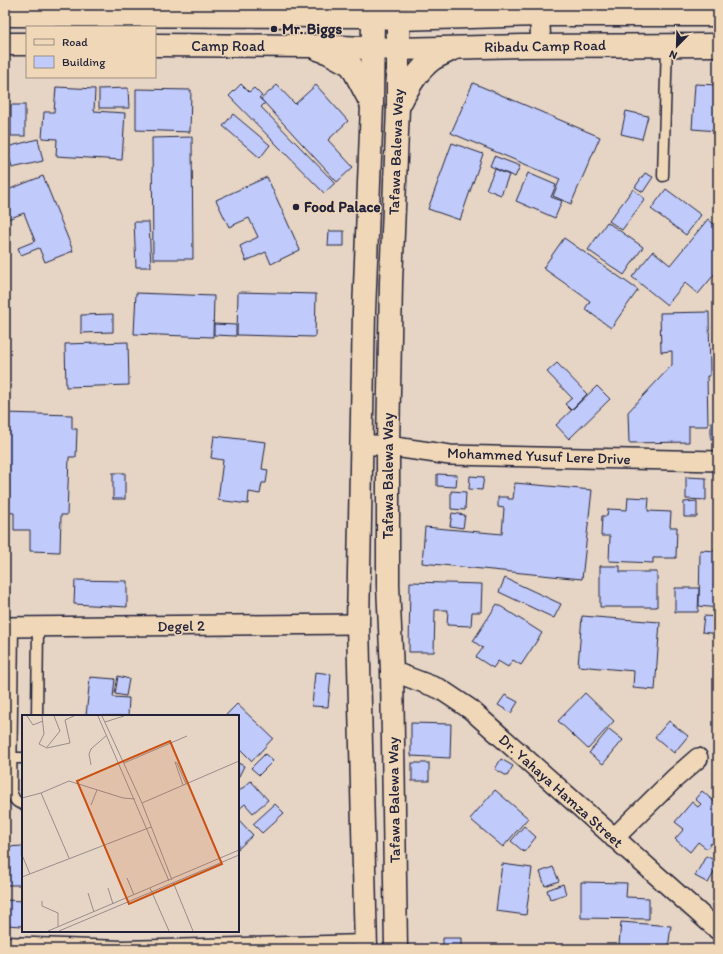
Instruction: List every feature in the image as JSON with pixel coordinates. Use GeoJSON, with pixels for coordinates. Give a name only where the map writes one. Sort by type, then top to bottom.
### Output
{"type":"FeatureCollection","features":[{"type":"Feature","properties":{"kind":"main road","name":"Camp Road"},"geometry":{"type":"LineString","coordinates":[[5,15],[539,10],[718,15]]}},
{"type":"Feature","properties":{"kind":"main road","name":"Tafawa Balewa Way"},"geometry":{"type":"LineString","coordinates":[[366,945],[358,624],[361,444],[373,48],[385,11]]}},
{"type":"Feature","properties":{"kind":"main road","name":"Tafawa Balewa Way"},"geometry":{"type":"LineString","coordinates":[[385,11],[398,50],[398,107],[391,282],[388,446],[388,585],[392,671],[396,949]]}},
{"type":"Feature","properties":{"kind":"main road"},"geometry":{"type":"LineString","coordinates":[[5,44],[26,44]]}},
{"type":"Feature","properties":{"kind":"main road","name":"Camp Road"},"geometry":{"type":"LineString","coordinates":[[156,45],[373,48]]}},
{"type":"Feature","properties":{"kind":"main road","name":"Ribadu Camp Road"},"geometry":{"type":"LineString","coordinates":[[373,48],[398,50],[541,46],[718,45]]}},
{"type":"Feature","properties":{"kind":"main road"},"geometry":{"type":"LineString","coordinates":[[310,46],[329,53],[351,65],[372,105]]}},
{"type":"Feature","properties":{"kind":"main road"},"geometry":{"type":"LineString","coordinates":[[398,107],[408,88],[422,68],[433,59],[456,48]]}},
{"type":"Feature","properties":{"kind":"street"},"geometry":{"type":"LineString","coordinates":[[539,10],[541,46]]}},
{"type":"Feature","properties":{"kind":"street","name":"Mohammed Yusuf Lere Drive"},"geometry":{"type":"LineString","coordinates":[[361,444],[388,446],[450,455],[718,461]]}},
{"type":"Feature","properties":{"kind":"street","name":"Degel 2"},"geometry":{"type":"LineString","coordinates":[[9,627],[358,624]]}},
{"type":"Feature","properties":{"kind":"street","name":"Dr. Yahaya Hamza Street"},"geometry":{"type":"LineString","coordinates":[[392,671],[440,689],[470,709],[718,930]]}},
{"type":"Feature","properties":{"kind":"street"},"geometry":{"type":"LineString","coordinates":[[614,838],[674,779],[698,758]]}},
{"type":"Feature","properties":{"kind":"lane"},"geometry":{"type":"LineString","coordinates":[[663,176],[667,45]]}},
{"type":"Feature","properties":{"kind":"lane"},"geometry":{"type":"LineString","coordinates":[[9,627],[12,758],[11,790],[13,798],[19,804],[22,804]]}},
{"type":"Feature","properties":{"kind":"lane"},"geometry":{"type":"LineString","coordinates":[[37,715],[38,627]]}},
{"type":"Feature","properties":{"kind":"lane"},"geometry":{"type":"LineString","coordinates":[[12,758],[22,758]]}},
{"type":"Feature","properties":{"kind":"lane"},"geometry":{"type":"LineString","coordinates":[[5,942],[28,946],[122,948],[366,945]]}},
{"type":"Feature","properties":{"kind":"building"},"geometry":{"type":"Polygon","coordinates":[[[473,83],[600,137],[571,204],[553,196],[560,179],[451,133],[473,83]]]}},
{"type":"Feature","properties":{"kind":"building"},"geometry":{"type":"Polygon","coordinates":[[[241,84],[249,92],[254,88],[262,96],[259,98],[265,103],[261,107],[335,183],[324,193],[229,96],[241,84]]]}},
{"type":"Feature","properties":{"kind":"building"},"geometry":{"type":"Polygon","coordinates":[[[695,84],[718,85],[718,131],[692,129],[695,84]]]}},
{"type":"Feature","properties":{"kind":"building"},"geometry":{"type":"Polygon","coordinates":[[[277,85],[295,104],[316,85],[348,121],[328,140],[353,167],[337,182],[261,99],[277,85]]]}},
{"type":"Feature","properties":{"kind":"building"},"geometry":{"type":"Polygon","coordinates":[[[56,87],[95,89],[94,111],[125,113],[122,160],[56,156],[57,139],[42,138],[44,112],[54,112],[56,87]]]}},
{"type":"Feature","properties":{"kind":"building"},"geometry":{"type":"Polygon","coordinates":[[[128,88],[129,108],[99,108],[99,89],[128,88]]]}},
{"type":"Feature","properties":{"kind":"building"},"geometry":{"type":"Polygon","coordinates":[[[136,89],[191,90],[190,132],[136,130],[136,89]]]}},
{"type":"Feature","properties":{"kind":"building"},"geometry":{"type":"Polygon","coordinates":[[[11,105],[25,105],[25,136],[11,136],[11,105]]]}},
{"type":"Feature","properties":{"kind":"building"},"geometry":{"type":"Polygon","coordinates":[[[626,111],[648,116],[642,139],[621,134],[626,111]]]}},
{"type":"Feature","properties":{"kind":"building"},"geometry":{"type":"Polygon","coordinates":[[[233,114],[270,145],[260,158],[223,126],[233,114]]]}},
{"type":"Feature","properties":{"kind":"building"},"geometry":{"type":"Polygon","coordinates":[[[192,137],[193,259],[153,259],[152,138],[192,137]]]}},
{"type":"Feature","properties":{"kind":"building"},"geometry":{"type":"Polygon","coordinates":[[[38,139],[43,161],[12,168],[7,147],[38,139]]]}},
{"type":"Feature","properties":{"kind":"building"},"geometry":{"type":"Polygon","coordinates":[[[452,143],[483,154],[460,220],[428,209],[452,143]]]}},
{"type":"Feature","properties":{"kind":"building"},"geometry":{"type":"Polygon","coordinates":[[[494,156],[520,166],[515,177],[490,166],[494,156]]]}},
{"type":"Feature","properties":{"kind":"building"},"geometry":{"type":"Polygon","coordinates":[[[495,169],[509,175],[501,195],[486,189],[495,169]]]}},
{"type":"Feature","properties":{"kind":"building"},"geometry":{"type":"Polygon","coordinates":[[[528,173],[556,185],[551,197],[562,201],[555,218],[516,201],[528,173]]]}},
{"type":"Feature","properties":{"kind":"building"},"geometry":{"type":"Polygon","coordinates":[[[645,173],[653,177],[643,192],[635,187],[645,173]]]}},
{"type":"Feature","properties":{"kind":"building"},"geometry":{"type":"Polygon","coordinates":[[[43,176],[73,251],[45,262],[39,248],[21,255],[18,248],[35,241],[24,213],[5,220],[5,191],[43,176]]]}},
{"type":"Feature","properties":{"kind":"building"},"geometry":{"type":"Polygon","coordinates":[[[267,177],[300,250],[271,264],[266,252],[246,261],[240,246],[258,237],[249,218],[229,227],[216,200],[267,177]]]}},
{"type":"Feature","properties":{"kind":"building"},"geometry":{"type":"Polygon","coordinates":[[[633,189],[645,199],[622,230],[609,221],[633,189]]]}},
{"type":"Feature","properties":{"kind":"building"},"geometry":{"type":"Polygon","coordinates":[[[666,189],[701,215],[686,235],[651,209],[666,189]]]}},
{"type":"Feature","properties":{"kind":"building"},"geometry":{"type":"Polygon","coordinates":[[[708,219],[718,228],[718,270],[698,294],[685,283],[667,305],[632,277],[653,251],[670,265],[708,219]]]}},
{"type":"Feature","properties":{"kind":"building"},"geometry":{"type":"Polygon","coordinates":[[[134,222],[149,222],[151,267],[136,267],[134,222]]]}},
{"type":"Feature","properties":{"kind":"building"},"geometry":{"type":"Polygon","coordinates":[[[607,222],[643,247],[624,275],[588,250],[607,222]]]}},
{"type":"Feature","properties":{"kind":"building"},"geometry":{"type":"Polygon","coordinates":[[[329,231],[344,231],[344,246],[328,246],[329,231]]]}},
{"type":"Feature","properties":{"kind":"building"},"geometry":{"type":"Polygon","coordinates":[[[564,238],[638,290],[611,328],[585,309],[590,301],[543,268],[564,238]]]}},
{"type":"Feature","properties":{"kind":"building"},"geometry":{"type":"Polygon","coordinates":[[[238,292],[316,294],[315,337],[237,335],[238,292]]]}},
{"type":"Feature","properties":{"kind":"building"},"geometry":{"type":"Polygon","coordinates":[[[136,293],[214,296],[213,337],[134,334],[136,293]]]}},
{"type":"Feature","properties":{"kind":"building"},"geometry":{"type":"Polygon","coordinates":[[[709,312],[710,376],[707,376],[708,426],[689,426],[689,442],[629,443],[628,412],[672,365],[672,351],[661,352],[660,313],[709,312]]]}},
{"type":"Feature","properties":{"kind":"building"},"geometry":{"type":"Polygon","coordinates":[[[113,314],[113,332],[81,333],[81,315],[113,314]]]}},
{"type":"Feature","properties":{"kind":"building"},"geometry":{"type":"Polygon","coordinates":[[[214,324],[236,325],[236,336],[214,335],[214,324]]]}},
{"type":"Feature","properties":{"kind":"building"},"geometry":{"type":"Polygon","coordinates":[[[128,342],[129,385],[66,387],[65,344],[128,342]]]}},
{"type":"Feature","properties":{"kind":"building"},"geometry":{"type":"Polygon","coordinates":[[[557,363],[587,394],[571,410],[565,404],[572,398],[547,372],[557,363]]]}},
{"type":"Feature","properties":{"kind":"building"},"geometry":{"type":"Polygon","coordinates":[[[597,386],[610,399],[569,439],[556,425],[597,386]]]}},
{"type":"Feature","properties":{"kind":"building"},"geometry":{"type":"Polygon","coordinates":[[[5,413],[72,415],[72,429],[77,429],[76,457],[69,457],[67,515],[61,515],[60,552],[30,551],[30,530],[14,530],[14,513],[5,512],[5,413]]]}},
{"type":"Feature","properties":{"kind":"building"},"geometry":{"type":"Polygon","coordinates":[[[711,422],[718,422],[718,439],[711,439],[711,422]]]}},
{"type":"Feature","properties":{"kind":"building"},"geometry":{"type":"Polygon","coordinates":[[[214,436],[266,442],[262,469],[268,470],[266,483],[262,483],[260,494],[249,492],[248,504],[218,500],[223,460],[211,458],[214,436]]]}},
{"type":"Feature","properties":{"kind":"building"},"geometry":{"type":"Polygon","coordinates":[[[113,473],[125,473],[125,499],[113,499],[113,473]]]}},
{"type":"Feature","properties":{"kind":"building"},"geometry":{"type":"Polygon","coordinates":[[[437,474],[457,475],[456,487],[437,486],[437,474]]]}},
{"type":"Feature","properties":{"kind":"building"},"geometry":{"type":"Polygon","coordinates":[[[470,476],[484,477],[482,490],[469,489],[470,476]]]}},
{"type":"Feature","properties":{"kind":"building"},"geometry":{"type":"Polygon","coordinates":[[[686,477],[706,478],[706,500],[686,499],[686,477]]]}},
{"type":"Feature","properties":{"kind":"building"},"geometry":{"type":"Polygon","coordinates":[[[515,483],[592,490],[582,579],[422,563],[425,527],[502,534],[504,508],[498,507],[498,497],[508,497],[508,499],[513,499],[515,483]]]}},
{"type":"Feature","properties":{"kind":"building"},"geometry":{"type":"Polygon","coordinates":[[[451,491],[466,492],[465,510],[451,509],[451,491]]]}},
{"type":"Feature","properties":{"kind":"building"},"geometry":{"type":"Polygon","coordinates":[[[628,497],[649,498],[648,511],[671,512],[670,527],[677,527],[676,558],[653,558],[653,563],[609,561],[610,536],[601,536],[602,516],[607,516],[608,509],[627,510],[628,497]]]}},
{"type":"Feature","properties":{"kind":"building"},"geometry":{"type":"Polygon","coordinates":[[[697,501],[697,517],[684,517],[684,502],[697,501]]]}},
{"type":"Feature","properties":{"kind":"building"},"geometry":{"type":"Polygon","coordinates":[[[452,513],[465,515],[463,528],[450,526],[452,513]]]}},
{"type":"Feature","properties":{"kind":"building"},"geometry":{"type":"Polygon","coordinates":[[[718,540],[718,608],[699,606],[700,550],[717,551],[718,540]]]}},
{"type":"Feature","properties":{"kind":"building"},"geometry":{"type":"Polygon","coordinates":[[[600,566],[620,566],[620,572],[657,572],[657,607],[600,607],[600,566]]]}},
{"type":"Feature","properties":{"kind":"building"},"geometry":{"type":"Polygon","coordinates":[[[505,578],[561,604],[554,618],[499,592],[505,578]]]}},
{"type":"Feature","properties":{"kind":"building"},"geometry":{"type":"Polygon","coordinates":[[[75,580],[127,581],[127,607],[74,604],[75,580]]]}},
{"type":"Feature","properties":{"kind":"building"},"geometry":{"type":"Polygon","coordinates":[[[410,582],[482,584],[481,612],[472,612],[471,626],[447,625],[448,610],[435,610],[434,652],[409,652],[410,582]]]}},
{"type":"Feature","properties":{"kind":"building"},"geometry":{"type":"Polygon","coordinates":[[[675,588],[699,588],[698,612],[675,612],[675,588]]]}},
{"type":"Feature","properties":{"kind":"building"},"geometry":{"type":"Polygon","coordinates":[[[497,604],[542,633],[521,665],[513,660],[508,667],[498,661],[493,668],[476,657],[483,648],[473,641],[497,604]]]}},
{"type":"Feature","properties":{"kind":"building"},"geometry":{"type":"Polygon","coordinates":[[[582,616],[660,622],[655,690],[633,688],[634,671],[578,666],[582,616]]]}},
{"type":"Feature","properties":{"kind":"building"},"geometry":{"type":"Polygon","coordinates":[[[704,616],[718,617],[718,634],[702,632],[704,616]]]}},
{"type":"Feature","properties":{"kind":"building"},"geometry":{"type":"Polygon","coordinates":[[[315,672],[331,674],[328,707],[312,706],[315,672]]]}},
{"type":"Feature","properties":{"kind":"building"},"geometry":{"type":"Polygon","coordinates":[[[118,676],[129,679],[126,696],[115,694],[118,676]]]}},
{"type":"Feature","properties":{"kind":"building"},"geometry":{"type":"Polygon","coordinates":[[[90,677],[115,679],[113,697],[129,698],[128,715],[86,715],[90,677]]]}},
{"type":"Feature","properties":{"kind":"building"},"geometry":{"type":"Polygon","coordinates":[[[585,693],[614,721],[588,749],[558,721],[585,693]]]}},
{"type":"Feature","properties":{"kind":"building"},"geometry":{"type":"Polygon","coordinates":[[[505,695],[518,702],[511,713],[498,705],[505,695]]]}},
{"type":"Feature","properties":{"kind":"building"},"geometry":{"type":"Polygon","coordinates":[[[237,704],[273,738],[252,761],[239,748],[239,715],[226,715],[237,704]]]}},
{"type":"Feature","properties":{"kind":"building"},"geometry":{"type":"Polygon","coordinates":[[[669,721],[688,736],[674,753],[655,737],[669,721]]]}},
{"type":"Feature","properties":{"kind":"building"},"geometry":{"type":"Polygon","coordinates":[[[411,723],[451,724],[450,758],[411,756],[411,723]]]}},
{"type":"Feature","properties":{"kind":"building"},"geometry":{"type":"Polygon","coordinates":[[[609,729],[623,740],[603,764],[589,753],[609,729]]]}},
{"type":"Feature","properties":{"kind":"building"},"geometry":{"type":"Polygon","coordinates":[[[265,754],[273,761],[259,775],[251,768],[265,754]]]}},
{"type":"Feature","properties":{"kind":"building"},"geometry":{"type":"Polygon","coordinates":[[[501,759],[513,766],[507,776],[495,769],[501,759]]]}},
{"type":"Feature","properties":{"kind":"building"},"geometry":{"type":"Polygon","coordinates":[[[412,763],[429,763],[429,781],[412,781],[412,763]]]}},
{"type":"Feature","properties":{"kind":"building"},"geometry":{"type":"Polygon","coordinates":[[[239,764],[244,766],[239,776],[239,764]]]}},
{"type":"Feature","properties":{"kind":"building"},"geometry":{"type":"Polygon","coordinates":[[[251,781],[268,800],[253,813],[245,804],[239,809],[239,791],[251,781]]]}},
{"type":"Feature","properties":{"kind":"building"},"geometry":{"type":"Polygon","coordinates":[[[495,790],[528,818],[503,847],[470,819],[495,790]]]}},
{"type":"Feature","properties":{"kind":"building"},"geometry":{"type":"Polygon","coordinates":[[[702,791],[718,805],[718,849],[711,843],[707,849],[698,842],[690,852],[675,839],[684,829],[675,822],[692,802],[698,807],[701,804],[695,799],[702,791]]]}},
{"type":"Feature","properties":{"kind":"building"},"geometry":{"type":"Polygon","coordinates":[[[275,804],[284,813],[262,833],[253,824],[275,804]]]}},
{"type":"Feature","properties":{"kind":"building"},"geometry":{"type":"Polygon","coordinates":[[[239,820],[253,835],[239,848],[239,820]]]}},
{"type":"Feature","properties":{"kind":"building"},"geometry":{"type":"Polygon","coordinates":[[[524,826],[536,837],[524,852],[511,841],[524,826]]]}},
{"type":"Feature","properties":{"kind":"building"},"geometry":{"type":"Polygon","coordinates":[[[22,846],[22,885],[5,885],[5,847],[22,846]]]}},
{"type":"Feature","properties":{"kind":"building"},"geometry":{"type":"Polygon","coordinates":[[[706,856],[718,862],[718,866],[708,883],[695,876],[706,856]]]}},
{"type":"Feature","properties":{"kind":"building"},"geometry":{"type":"Polygon","coordinates":[[[502,864],[532,868],[526,915],[496,911],[502,864]]]}},
{"type":"Feature","properties":{"kind":"building"},"geometry":{"type":"Polygon","coordinates":[[[553,867],[559,881],[545,886],[540,872],[553,867]]]}},
{"type":"Feature","properties":{"kind":"building"},"geometry":{"type":"Polygon","coordinates":[[[581,882],[627,883],[626,897],[649,898],[649,919],[581,918],[581,882]]]}},
{"type":"Feature","properties":{"kind":"building"},"geometry":{"type":"Polygon","coordinates":[[[563,884],[566,894],[550,899],[547,890],[563,884]]]}},
{"type":"Feature","properties":{"kind":"building"},"geometry":{"type":"Polygon","coordinates":[[[5,900],[22,901],[22,926],[5,925],[5,900]]]}},
{"type":"Feature","properties":{"kind":"building"},"geometry":{"type":"Polygon","coordinates":[[[621,922],[671,926],[668,949],[619,945],[621,922]]]}},
{"type":"Feature","properties":{"kind":"building"},"geometry":{"type":"Polygon","coordinates":[[[443,938],[461,938],[461,947],[443,946],[443,938]]]}},
{"type":"Feature","properties":{"kind":"place","name":"Mr. Biggs"},"geometry":{"type":"Point","coordinates":[274,29]}},
{"type":"Feature","properties":{"kind":"place","name":"Food Palace"},"geometry":{"type":"Point","coordinates":[296,207]}}]}
